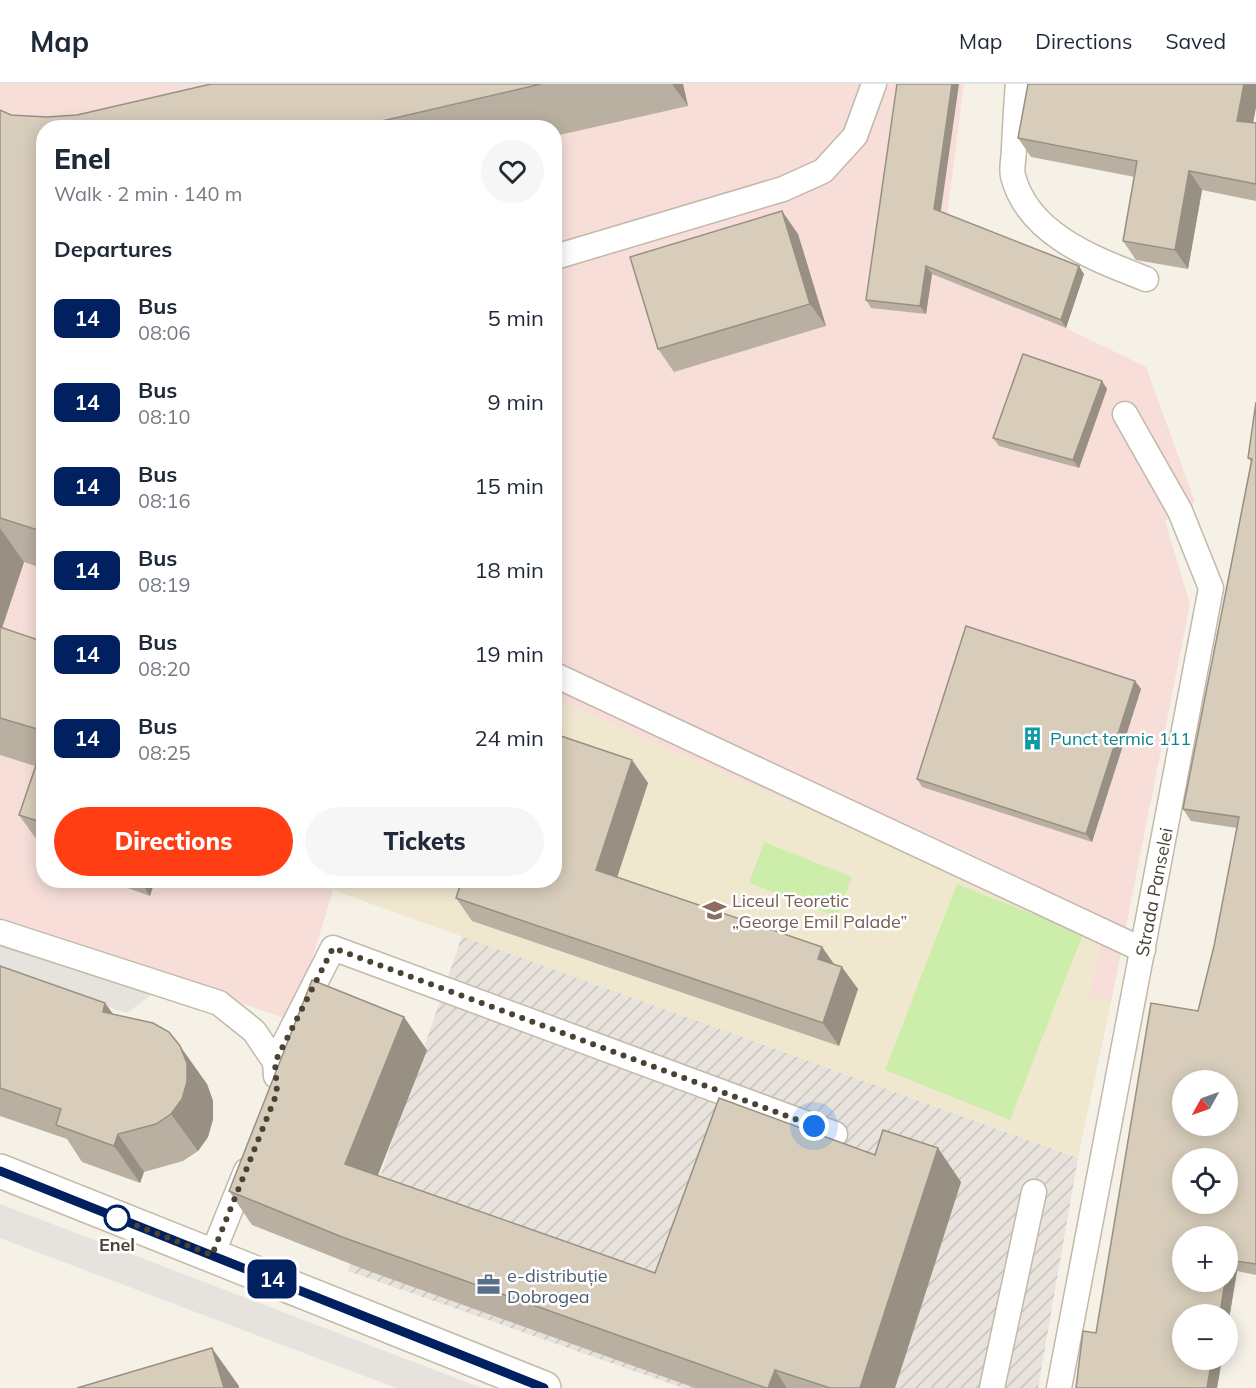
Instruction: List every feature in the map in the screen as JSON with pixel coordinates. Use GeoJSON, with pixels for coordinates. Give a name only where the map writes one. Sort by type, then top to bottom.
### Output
{"type":"FeatureCollection","features":[{"type":"Feature","properties":{"kind":"street"},"geometry":{"type":"LineString","coordinates":[[0,1171],[544,1388]]}},
{"type":"Feature","properties":{"kind":"lane"},"geometry":{"type":"LineString","coordinates":[[562,255],[783,189],[823,171],[855,136],[874,84]]}},
{"type":"Feature","properties":{"kind":"lane"},"geometry":{"type":"LineString","coordinates":[[1018,84],[1013,175],[1025,206],[1045,228],[1072,245],[1108,264],[1146,279]]}},
{"type":"Feature","properties":{"kind":"lane","name":"Strada Panselei"},"geometry":{"type":"LineString","coordinates":[[1059,1388],[1211,588],[1180,510],[1125,414]]}},
{"type":"Feature","properties":{"kind":"lane"},"geometry":{"type":"LineString","coordinates":[[562,678],[1143,950]]}},
{"type":"Feature","properties":{"kind":"lane"},"geometry":{"type":"LineString","coordinates":[[0,932],[219,1003],[254,1031],[275,1062],[277,1093]]}},
{"type":"Feature","properties":{"kind":"lane"},"geometry":{"type":"LineString","coordinates":[[275,1062],[333,948],[836,1134]]}},
{"type":"Feature","properties":{"kind":"lane"},"geometry":{"type":"LineString","coordinates":[[212,1255],[255,1147]]}},
{"type":"Feature","properties":{"kind":"lane"},"geometry":{"type":"LineString","coordinates":[[992,1388],[1034,1192]]}},
{"type":"Feature","properties":{"kind":"shaded area"},"geometry":{"type":"Polygon","coordinates":[[[0,84],[964,84],[939,277],[1066,328],[1146,367],[1195,502],[1165,521],[1190,604],[1111,1002],[1089,997],[1100,945],[1085,931],[562,702],[562,120],[36,120],[36,888],[334,888],[293,1021],[0,921],[0,84]]]}},
{"type":"Feature","properties":{"kind":"shaded area","name":"Liceul Teoretic „George Emil Palade”"},"geometry":{"type":"Polygon","coordinates":[[[562,702],[1085,931],[1100,945],[1089,997],[1111,1002],[1078,1158],[333,890],[334,888],[562,888],[562,702]]]}},
{"type":"Feature","properties":{"kind":"shaded area"},"geometry":{"type":"Polygon","coordinates":[[[462,936],[1078,1158],[1038,1388],[683,1388],[348,1271],[462,936]]]}},
{"type":"Feature","properties":{"kind":"shaded area"},"geometry":{"type":"Polygon","coordinates":[[[0,942],[154,993],[127,1013],[0,972],[0,942]]]}},
{"type":"Feature","properties":{"kind":"shaded area"},"geometry":{"type":"Polygon","coordinates":[[[0,1204],[482,1388],[396,1388],[0,1238],[0,1204]]]}},
{"type":"Feature","properties":{"kind":"green space"},"geometry":{"type":"Polygon","coordinates":[[[764,842],[852,877],[837,917],[749,883],[764,842]]]}},
{"type":"Feature","properties":{"kind":"green space"},"geometry":{"type":"Polygon","coordinates":[[[957,884],[1083,934],[1010,1120],[885,1070],[957,884]]]}},
{"type":"Feature","properties":{"kind":"building"},"geometry":{"type":"Polygon","coordinates":[[[211,84],[541,84],[386,120],[36,120],[36,529],[0,518],[0,110],[11,115],[47,117],[77,115],[211,84]]]}},
{"type":"Feature","properties":{"kind":"building"},"geometry":{"type":"Polygon","coordinates":[[[897,84],[952,84],[934,209],[1079,266],[1061,320],[926,266],[920,306],[866,300],[897,84]]]}},
{"type":"Feature","properties":{"kind":"building"},"geometry":{"type":"Polygon","coordinates":[[[1028,84],[1244,84],[1237,121],[1256,123],[1256,184],[1189,171],[1175,250],[1123,241],[1137,161],[1018,138],[1028,84]]]}},
{"type":"Feature","properties":{"kind":"building"},"geometry":{"type":"Polygon","coordinates":[[[782,211],[810,304],[658,349],[630,257],[782,211]]]}},
{"type":"Feature","properties":{"kind":"building"},"geometry":{"type":"Polygon","coordinates":[[[1023,354],[1102,381],[1073,460],[993,438],[1023,354]]]}},
{"type":"Feature","properties":{"kind":"building"},"geometry":{"type":"Polygon","coordinates":[[[1256,402],[1256,1264],[1238,1261],[1238,1226],[1172,1226],[1172,1292],[1223,1292],[1222,1304],[1172,1304],[1172,1370],[1210,1370],[1207,1388],[1076,1388],[1083,1331],[1096,1333],[1151,1003],[1198,1011],[1214,946],[1239,817],[1183,809],[1252,459],[1248,458],[1256,402]]]}},
{"type":"Feature","properties":{"kind":"building","name":"Punct termic 111"},"geometry":{"type":"Polygon","coordinates":[[[966,626],[1135,681],[1086,834],[917,779],[966,626]]]}},
{"type":"Feature","properties":{"kind":"building"},"geometry":{"type":"Polygon","coordinates":[[[0,627],[36,639],[36,729],[0,718],[0,627]]]}},
{"type":"Feature","properties":{"kind":"building"},"geometry":{"type":"Polygon","coordinates":[[[562,736],[632,760],[596,870],[822,947],[818,959],[842,967],[823,1023],[456,898],[459,888],[562,888],[562,736]]]}},
{"type":"Feature","properties":{"kind":"building"},"geometry":{"type":"Polygon","coordinates":[[[36,765],[36,820],[19,815],[36,765]]]}},
{"type":"Feature","properties":{"kind":"building"},"geometry":{"type":"Polygon","coordinates":[[[0,966],[105,1003],[103,1012],[153,1023],[169,1032],[180,1046],[187,1063],[187,1082],[182,1099],[171,1114],[156,1124],[118,1134],[114,1146],[56,1125],[61,1109],[0,1088],[0,966]]]}},
{"type":"Feature","properties":{"kind":"building"},"geometry":{"type":"Polygon","coordinates":[[[312,980],[404,1017],[345,1164],[655,1273],[719,1098],[875,1155],[883,1130],[938,1148],[860,1388],[830,1388],[775,1370],[766,1388],[342,1237],[229,1191],[312,980]]]}},
{"type":"Feature","properties":{"kind":"building"},"geometry":{"type":"Polygon","coordinates":[[[212,1348],[224,1388],[77,1388],[212,1348]]]}},
{"type":"Feature","properties":{"kind":"bus line","name":"14"},"geometry":{"type":"LineString","coordinates":[[0,1171],[544,1388]]}},
{"type":"Feature","properties":{"kind":"place","name":"Punct termic 111"},"geometry":{"type":"Point","coordinates":[1032,738]}},
{"type":"Feature","properties":{"kind":"place","name":"Liceul Teoretic „George Emil Palade”"},"geometry":{"type":"Point","coordinates":[714,910]}},
{"type":"Feature","properties":{"kind":"place","name":"Enel"},"geometry":{"type":"Point","coordinates":[117,1218]}},
{"type":"Feature","properties":{"kind":"place","name":"e-distribuție Dobrogea"},"geometry":{"type":"Point","coordinates":[489,1285]}},
{"type":"Feature","properties":{"kind":"route"},"geometry":{"type":"LineString","coordinates":[[117,1218],[212,1255],[277,1093],[275,1062],[333,948],[814,1126]]}}]}
